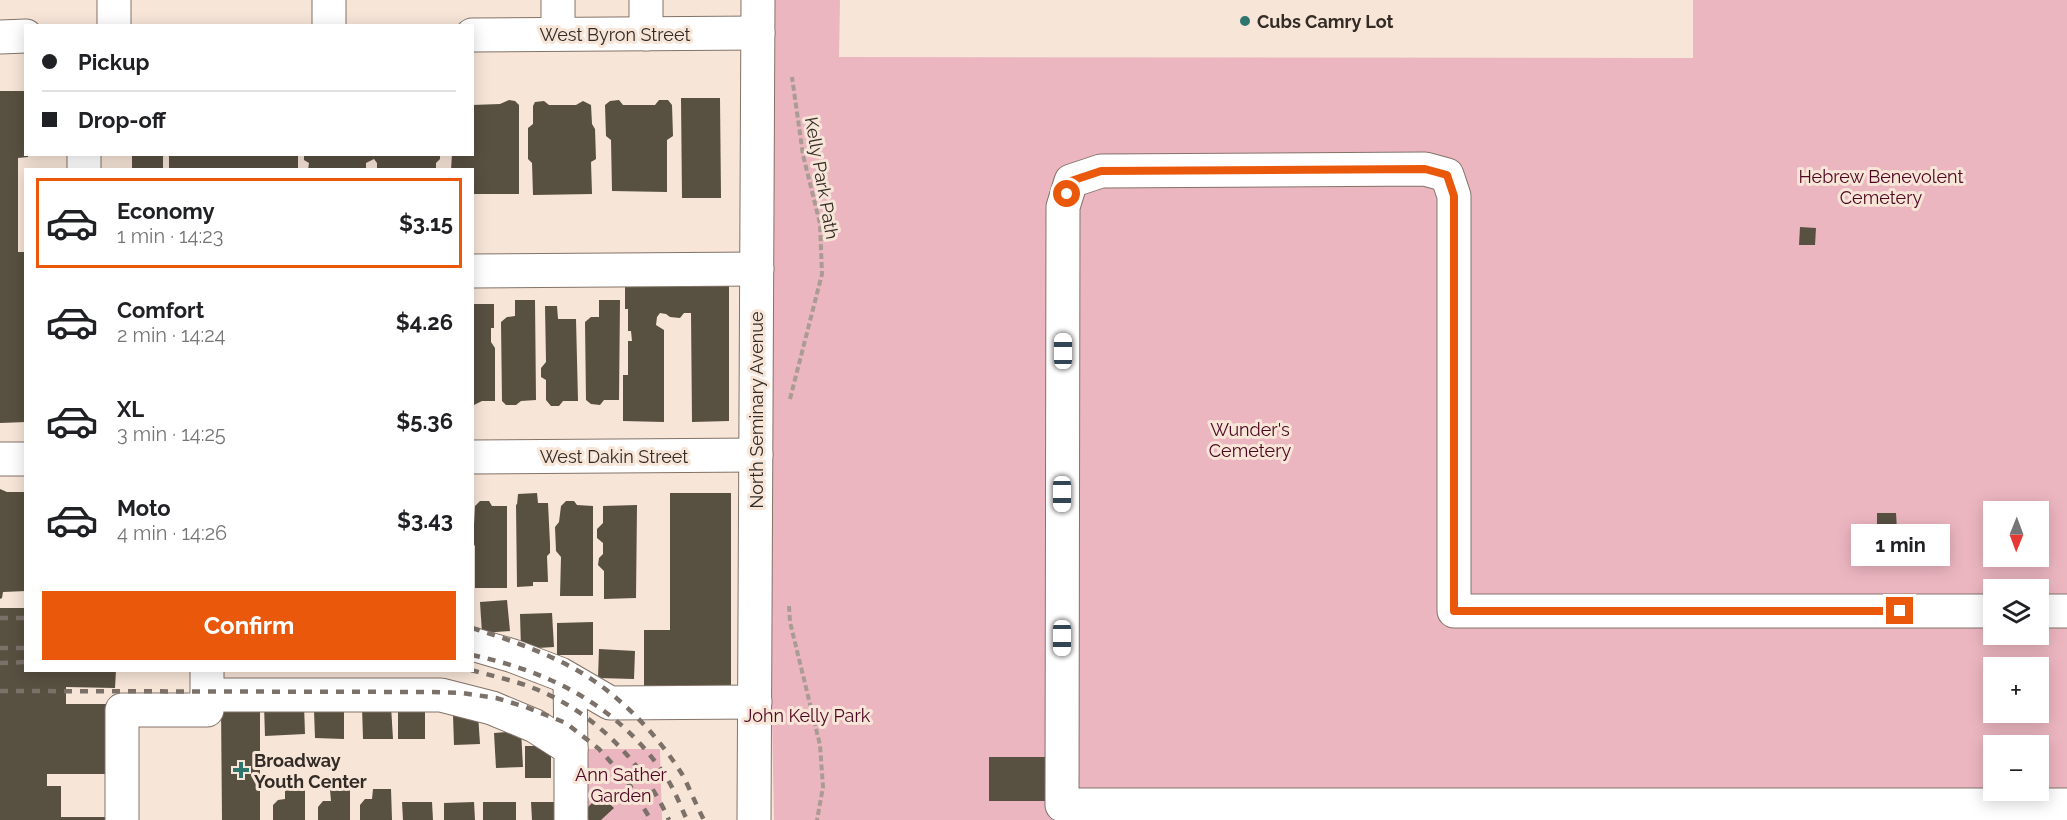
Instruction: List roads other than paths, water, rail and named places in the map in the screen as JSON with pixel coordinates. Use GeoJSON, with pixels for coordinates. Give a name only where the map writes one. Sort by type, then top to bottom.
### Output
{"type":"FeatureCollection","features":[{"type":"Feature","properties":{"kind":"street"},"geometry":{"type":"LineString","coordinates":[[114,0],[114,24]]}},
{"type":"Feature","properties":{"kind":"street"},"geometry":{"type":"LineString","coordinates":[[329,0],[329,24]]}},
{"type":"Feature","properties":{"kind":"street"},"geometry":{"type":"LineString","coordinates":[[558,0],[558,34]]}},
{"type":"Feature","properties":{"kind":"street"},"geometry":{"type":"LineString","coordinates":[[646,0],[646,34]]}},
{"type":"Feature","properties":{"kind":"street","name":"North Seminary Avenue"},"geometry":{"type":"LineString","coordinates":[[754,820],[758,0]]}},
{"type":"Feature","properties":{"kind":"street","name":"West Byron Street"},"geometry":{"type":"LineString","coordinates":[[474,35],[758,33]]}},
{"type":"Feature","properties":{"kind":"street"},"geometry":{"type":"LineString","coordinates":[[0,37],[24,36]]}},
{"type":"Feature","properties":{"kind":"street"},"geometry":{"type":"LineString","coordinates":[[1983,611],[1454,611],[1454,196],[1447,175],[1425,169],[1101,171],[1071,181],[1063,207],[1062,805],[2067,805]]}},
{"type":"Feature","properties":{"kind":"street"},"geometry":{"type":"LineString","coordinates":[[474,271],[757,269]]}},
{"type":"Feature","properties":{"kind":"street","name":"West Dakin Street"},"geometry":{"type":"LineString","coordinates":[[474,457],[756,455]]}},
{"type":"Feature","properties":{"kind":"street"},"geometry":{"type":"LineString","coordinates":[[0,459],[24,459]]}},
{"type":"Feature","properties":{"kind":"street"},"geometry":{"type":"LineString","coordinates":[[2049,611],[2067,611]]}},
{"type":"Feature","properties":{"kind":"street"},"geometry":{"type":"LineString","coordinates":[[474,645],[513,656],[560,674],[610,703],[755,702]]}},
{"type":"Feature","properties":{"kind":"street"},"geometry":{"type":"LineString","coordinates":[[570,680],[571,820]]}},
{"type":"Feature","properties":{"kind":"street"},"geometry":{"type":"LineString","coordinates":[[122,820],[122,710],[207,710],[207,683],[441,695],[502,713],[535,726],[572,749]]}},
{"type":"Feature","properties":{"kind":"railway"},"geometry":{"type":"LineString","coordinates":[[0,618],[24,618]]}},
{"type":"Feature","properties":{"kind":"railway"},"geometry":{"type":"LineString","coordinates":[[474,629],[511,641],[575,669],[621,702],[648,729],[672,759],[682,774],[704,820]]}},
{"type":"Feature","properties":{"kind":"railway"},"geometry":{"type":"LineString","coordinates":[[0,648],[24,648]]}},
{"type":"Feature","properties":{"kind":"railway"},"geometry":{"type":"LineString","coordinates":[[474,655],[529,671],[555,682],[604,711],[646,750],[668,779],[687,820]]}},
{"type":"Feature","properties":{"kind":"railway"},"geometry":{"type":"LineString","coordinates":[[0,663],[24,662]]}},
{"type":"Feature","properties":{"kind":"railway"},"geometry":{"type":"LineString","coordinates":[[474,671],[533,688],[576,710],[596,725],[614,741],[645,778],[669,820]]}},
{"type":"Feature","properties":{"kind":"railway"},"geometry":{"type":"LineString","coordinates":[[0,691],[431,692],[462,693],[496,698],[566,723],[599,749],[626,779],[651,820]]}},
{"type":"Feature","properties":{"kind":"place","name":"Cubs Camry Lot"},"geometry":{"type":"Point","coordinates":[1245,21]}},
{"type":"Feature","properties":{"kind":"place","name":"Broadway Youth Center"},"geometry":{"type":"Point","coordinates":[241,770]}},
{"type":"Feature","properties":{"kind":"park label","name":"Hebrew Benevolent Cemetery"},"geometry":{"type":"Point","coordinates":[1881,186]}},
{"type":"Feature","properties":{"kind":"park label","name":"Wunder's Cemetery"},"geometry":{"type":"Point","coordinates":[1250,439]}},
{"type":"Feature","properties":{"kind":"park label","name":"John Kelly Park"},"geometry":{"type":"Point","coordinates":[807,715]}},
{"type":"Feature","properties":{"kind":"park label","name":"Ann Sather Garden"},"geometry":{"type":"Point","coordinates":[621,784]}}]}
